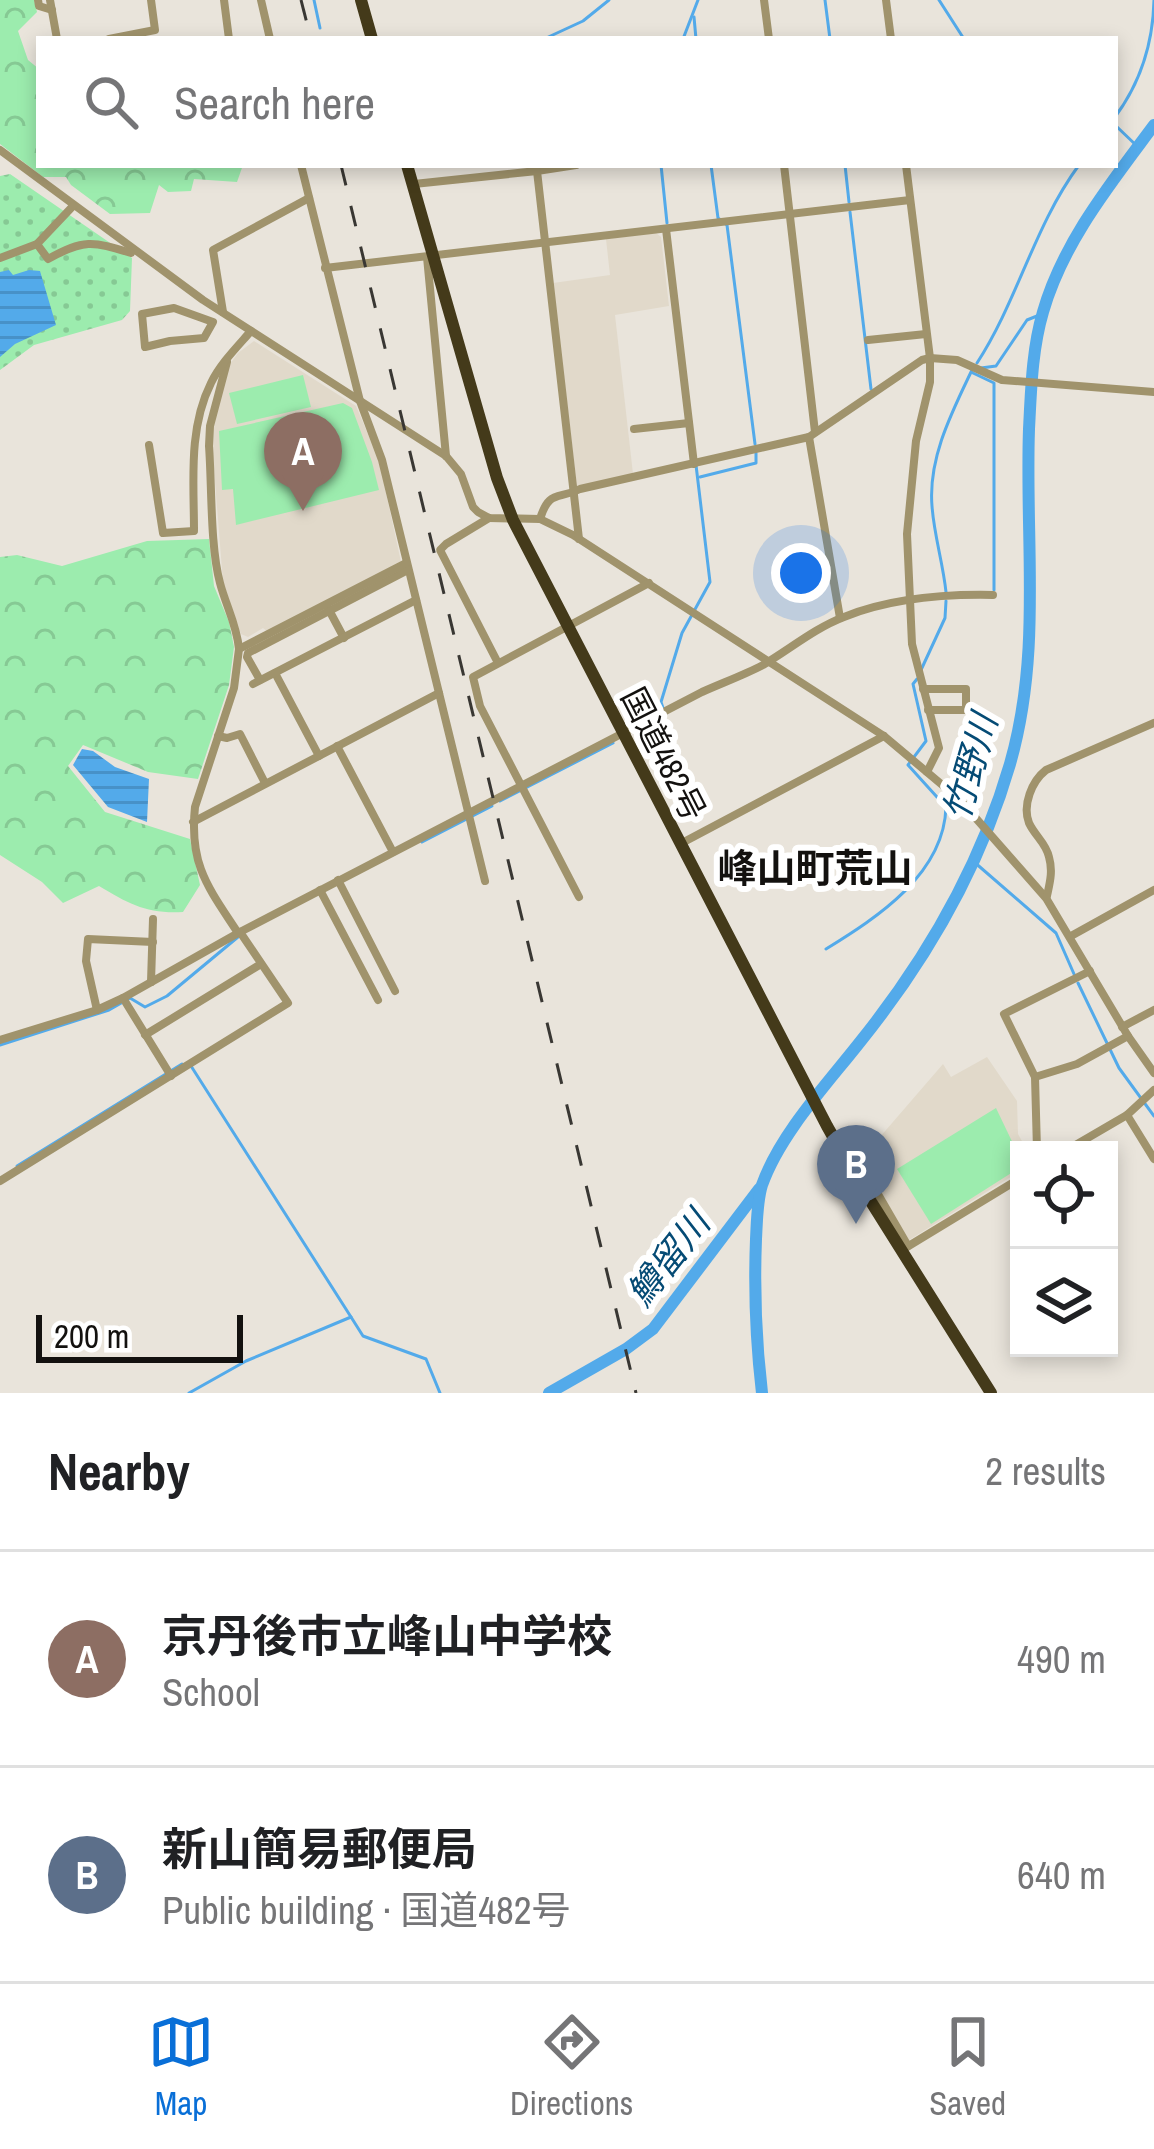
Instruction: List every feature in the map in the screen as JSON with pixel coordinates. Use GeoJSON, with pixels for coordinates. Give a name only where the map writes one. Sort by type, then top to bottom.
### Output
{"type":"FeatureCollection","features":[{"type":"Feature","properties":{"kind":"highway"},"geometry":{"type":"LineString","coordinates":[[361,0],[371,36]]}},
{"type":"Feature","properties":{"kind":"highway","name":"国道482号"},"geometry":{"type":"LineString","coordinates":[[408,168],[430,256],[513,520],[827,1126],[991,1393]]}},
{"type":"Feature","properties":{"kind":"street"},"geometry":{"type":"LineString","coordinates":[[38,0],[39,6],[51,2],[57,36]]}},
{"type":"Feature","properties":{"kind":"street"},"geometry":{"type":"LineString","coordinates":[[125,36],[155,30],[151,0]]}},
{"type":"Feature","properties":{"kind":"street"},"geometry":{"type":"LineString","coordinates":[[224,0],[229,36]]}},
{"type":"Feature","properties":{"kind":"street"},"geometry":{"type":"LineString","coordinates":[[261,0],[269,36]]}},
{"type":"Feature","properties":{"kind":"street"},"geometry":{"type":"LineString","coordinates":[[764,0],[769,36]]}},
{"type":"Feature","properties":{"kind":"street"},"geometry":{"type":"LineString","coordinates":[[886,0],[890,36]]}},
{"type":"Feature","properties":{"kind":"street"},"geometry":{"type":"LineString","coordinates":[[0,150],[202,300],[446,456],[461,474],[473,507],[489,518],[540,519],[580,539],[884,736],[963,803],[1046,898],[1154,1073]]}},
{"type":"Feature","properties":{"kind":"street"},"geometry":{"type":"LineString","coordinates":[[302,168],[360,401],[382,460],[485,881]]}},
{"type":"Feature","properties":{"kind":"street"},"geometry":{"type":"LineString","coordinates":[[412,184],[556,168]]}},
{"type":"Feature","properties":{"kind":"street"},"geometry":{"type":"LineString","coordinates":[[784,168],[812,434],[840,618]]}},
{"type":"Feature","properties":{"kind":"street"},"geometry":{"type":"LineString","coordinates":[[906,168],[930,358],[907,534],[912,644],[939,748],[927,772]]}},
{"type":"Feature","properties":{"kind":"street"},"geometry":{"type":"LineString","coordinates":[[537,171],[580,539]]}},
{"type":"Feature","properties":{"kind":"street"},"geometry":{"type":"LineString","coordinates":[[223,313],[213,250],[309,198]]}},
{"type":"Feature","properties":{"kind":"street"},"geometry":{"type":"LineString","coordinates":[[325,268],[910,200]]}},
{"type":"Feature","properties":{"kind":"street"},"geometry":{"type":"LineString","coordinates":[[0,258],[38,244],[73,206]]}},
{"type":"Feature","properties":{"kind":"street"},"geometry":{"type":"LineString","coordinates":[[666,229],[694,464]]}},
{"type":"Feature","properties":{"kind":"street"},"geometry":{"type":"LineString","coordinates":[[38,244],[48,259],[85,243],[140,255]]}},
{"type":"Feature","properties":{"kind":"street"},"geometry":{"type":"LineString","coordinates":[[430,256],[446,456]]}},
{"type":"Feature","properties":{"kind":"street"},"geometry":{"type":"LineString","coordinates":[[198,317],[202,300]]}},
{"type":"Feature","properties":{"kind":"street"},"geometry":{"type":"LineString","coordinates":[[174,308],[198,317],[213,322],[204,338],[146,347],[142,314],[174,308]]}},
{"type":"Feature","properties":{"kind":"street"},"geometry":{"type":"LineString","coordinates":[[149,445],[163,533],[194,531],[194,437],[211,382],[251,331]]}},
{"type":"Feature","properties":{"kind":"street"},"geometry":{"type":"LineString","coordinates":[[868,340],[926,334]]}},
{"type":"Feature","properties":{"kind":"street"},"geometry":{"type":"LineString","coordinates":[[0,1181],[288,1003],[198,866],[195,807],[234,688],[239,649],[220,584],[209,446],[228,357]]}},
{"type":"Feature","properties":{"kind":"street"},"geometry":{"type":"LineString","coordinates":[[540,519],[545,501],[812,434],[930,358],[957,360],[1002,380],[1154,392]]}},
{"type":"Feature","properties":{"kind":"street"},"geometry":{"type":"LineString","coordinates":[[634,429],[689,423]]}},
{"type":"Feature","properties":{"kind":"street"},"geometry":{"type":"LineString","coordinates":[[489,518],[440,550],[498,663]]}},
{"type":"Feature","properties":{"kind":"street"},"geometry":{"type":"LineString","coordinates":[[239,649],[407,566]]}},
{"type":"Feature","properties":{"kind":"street"},"geometry":{"type":"LineString","coordinates":[[407,566],[248,653],[257,682],[416,600]]}},
{"type":"Feature","properties":{"kind":"street"},"geometry":{"type":"LineString","coordinates":[[579,897],[480,706],[473,677],[649,583]]}},
{"type":"Feature","properties":{"kind":"street"},"geometry":{"type":"LineString","coordinates":[[0,1040],[123,998],[338,880],[769,661],[840,618],[873,607],[949,594],[993,595]]}},
{"type":"Feature","properties":{"kind":"street"},"geometry":{"type":"LineString","coordinates":[[329,610],[344,638]]}},
{"type":"Feature","properties":{"kind":"street"},"geometry":{"type":"LineString","coordinates":[[275,673],[319,756]]}},
{"type":"Feature","properties":{"kind":"street"},"geometry":{"type":"LineString","coordinates":[[923,689],[966,689],[966,710],[928,710]]}},
{"type":"Feature","properties":{"kind":"street"},"geometry":{"type":"LineString","coordinates":[[194,821],[439,693]]}},
{"type":"Feature","properties":{"kind":"street"},"geometry":{"type":"LineString","coordinates":[[1046,898],[1051,877],[1048,850],[1027,812],[1034,779],[1153,725]]}},
{"type":"Feature","properties":{"kind":"street"},"geometry":{"type":"LineString","coordinates":[[218,736],[240,734],[265,783]]}},
{"type":"Feature","properties":{"kind":"street"},"geometry":{"type":"LineString","coordinates":[[680,844],[884,736]]}},
{"type":"Feature","properties":{"kind":"street"},"geometry":{"type":"LineString","coordinates":[[338,746],[393,852]]}},
{"type":"Feature","properties":{"kind":"street"},"geometry":{"type":"LineString","coordinates":[[338,880],[395,991]]}},
{"type":"Feature","properties":{"kind":"street"},"geometry":{"type":"LineString","coordinates":[[320,890],[377,1000]]}},
{"type":"Feature","properties":{"kind":"street"},"geometry":{"type":"LineString","coordinates":[[1071,935],[1154,890]]}},
{"type":"Feature","properties":{"kind":"street"},"geometry":{"type":"LineString","coordinates":[[151,982],[153,920]]}},
{"type":"Feature","properties":{"kind":"street"},"geometry":{"type":"LineString","coordinates":[[97,1010],[86,962],[88,939],[153,942]]}},
{"type":"Feature","properties":{"kind":"street"},"geometry":{"type":"LineString","coordinates":[[145,1034],[261,964]]}},
{"type":"Feature","properties":{"kind":"street"},"geometry":{"type":"LineString","coordinates":[[1037,1141],[1035,1077],[1004,1014],[1090,971]]}},
{"type":"Feature","properties":{"kind":"street"},"geometry":{"type":"LineString","coordinates":[[123,998],[171,1076]]}},
{"type":"Feature","properties":{"kind":"street"},"geometry":{"type":"LineString","coordinates":[[1035,1077],[1077,1064],[1154,1010]]}},
{"type":"Feature","properties":{"kind":"street"},"geometry":{"type":"LineString","coordinates":[[1082,1141],[1127,1115],[1154,1090]]}},
{"type":"Feature","properties":{"kind":"street"},"geometry":{"type":"LineString","coordinates":[[1127,1115],[1154,1159]]}},
{"type":"Feature","properties":{"kind":"street"},"geometry":{"type":"LineString","coordinates":[[856,1158],[905,1248],[1010,1184]]}},
{"type":"Feature","properties":{"kind":"shaded area"},"geometry":{"type":"Polygon","coordinates":[[[656,233],[661,237],[669,306],[615,315],[633,474],[577,487],[553,283],[610,275],[606,239],[656,233]]]}},
{"type":"Feature","properties":{"kind":"shaded area"},"geometry":{"type":"Polygon","coordinates":[[[254,341],[356,406],[379,460],[401,562],[268,632],[263,628],[248,637],[241,634],[223,582],[212,444],[230,364],[254,341]]]}},
{"type":"Feature","properties":{"kind":"shaded area"},"geometry":{"type":"Polygon","coordinates":[[[987,1057],[1017,1101],[1022,1141],[1010,1141],[1010,1178],[909,1240],[861,1159],[943,1064],[951,1077],[987,1057]]]}},
{"type":"Feature","properties":{"kind":"green space"},"geometry":{"type":"Polygon","coordinates":[[[0,0],[34,0],[37,12],[18,31],[28,60],[36,67],[36,168],[242,168],[237,182],[194,179],[191,191],[168,192],[159,185],[150,213],[110,214],[66,177],[43,177],[0,144],[0,0]]]}},
{"type":"Feature","properties":{"kind":"green space"},"geometry":{"type":"Polygon","coordinates":[[[10,174],[132,258],[130,311],[122,320],[34,345],[0,370],[0,176],[10,174]]]}},
{"type":"Feature","properties":{"kind":"green space"},"geometry":{"type":"Polygon","coordinates":[[[303,375],[311,407],[237,424],[229,393],[303,375]]]}},
{"type":"Feature","properties":{"kind":"green space"},"geometry":{"type":"Polygon","coordinates":[[[343,403],[352,408],[379,490],[236,525],[233,489],[222,490],[219,431],[343,403]]]}},
{"type":"Feature","properties":{"kind":"green space"},"geometry":{"type":"Polygon","coordinates":[[[209,539],[214,586],[234,647],[229,685],[198,779],[148,772],[83,745],[68,766],[105,812],[190,839],[200,885],[183,912],[139,906],[99,886],[63,903],[42,882],[0,855],[0,557],[17,555],[62,566],[147,541],[209,539]]]}},
{"type":"Feature","properties":{"kind":"green space"},"geometry":{"type":"Polygon","coordinates":[[[996,1108],[1012,1141],[1010,1174],[931,1224],[897,1169],[996,1108]]]}},
{"type":"Feature","properties":{"kind":"water"},"geometry":{"type":"Polygon","coordinates":[[[9,270],[13,275],[40,271],[56,325],[15,344],[0,357],[0,272],[9,270]]]}},
{"type":"Feature","properties":{"kind":"water"},"geometry":{"type":"Polygon","coordinates":[[[82,749],[149,779],[147,822],[108,807],[73,765],[82,749]]]}},
{"type":"Feature","properties":{"kind":"waterway"},"geometry":{"type":"LineString","coordinates":[[314,0],[320,28]]}},
{"type":"Feature","properties":{"kind":"waterway"},"geometry":{"type":"LineString","coordinates":[[550,36],[583,21],[609,0]]}},
{"type":"Feature","properties":{"kind":"waterway"},"geometry":{"type":"LineString","coordinates":[[684,36],[698,0]]}},
{"type":"Feature","properties":{"kind":"waterway"},"geometry":{"type":"LineString","coordinates":[[825,0],[830,36]]}},
{"type":"Feature","properties":{"kind":"waterway"},"geometry":{"type":"LineString","coordinates":[[939,0],[962,36]]}},
{"type":"Feature","properties":{"kind":"waterway"},"geometry":{"type":"LineString","coordinates":[[1118,112],[1144,62],[1154,0]]}},
{"type":"Feature","properties":{"kind":"waterway"},"geometry":{"type":"LineString","coordinates":[[694,17],[696,36]]}},
{"type":"Feature","properties":{"kind":"waterway","name":"竹野川"},"geometry":{"type":"LineString","coordinates":[[762,1393],[755,1277],[762,1185],[792,1128],[929,945],[967,876],[998,802],[1026,681],[1029,429],[1039,326],[1076,237],[1154,125]]}},
{"type":"Feature","properties":{"kind":"waterway"},"geometry":{"type":"LineString","coordinates":[[1118,128],[1138,147]]}},
{"type":"Feature","properties":{"kind":"waterway"},"geometry":{"type":"LineString","coordinates":[[661,168],[667,223]]}},
{"type":"Feature","properties":{"kind":"waterway"},"geometry":{"type":"LineString","coordinates":[[711,168],[718,218],[727,225],[755,444]]}},
{"type":"Feature","properties":{"kind":"waterway"},"geometry":{"type":"LineString","coordinates":[[845,168],[849,202]]}},
{"type":"Feature","properties":{"kind":"waterway"},"geometry":{"type":"LineString","coordinates":[[977,363],[1077,168]]}},
{"type":"Feature","properties":{"kind":"waterway"},"geometry":{"type":"LineString","coordinates":[[850,212],[871,389]]}},
{"type":"Feature","properties":{"kind":"waterway"},"geometry":{"type":"LineString","coordinates":[[981,368],[996,366],[1027,320],[1042,314]]}},
{"type":"Feature","properties":{"kind":"waterway"},"geometry":{"type":"LineString","coordinates":[[946,592],[933,517],[934,470],[943,436],[972,370]]}},
{"type":"Feature","properties":{"kind":"waterway"},"geometry":{"type":"LineString","coordinates":[[973,373],[994,383],[994,590]]}},
{"type":"Feature","properties":{"kind":"waterway"},"geometry":{"type":"LineString","coordinates":[[700,477],[756,463],[756,453]]}},
{"type":"Feature","properties":{"kind":"waterway"},"geometry":{"type":"LineString","coordinates":[[663,708],[682,633],[710,582],[696,465]]}},
{"type":"Feature","properties":{"kind":"waterway"},"geometry":{"type":"LineString","coordinates":[[921,670],[945,618],[946,601]]}},
{"type":"Feature","properties":{"kind":"waterway"},"geometry":{"type":"LineString","coordinates":[[826,949],[905,891],[934,853],[942,831],[946,807],[908,765],[926,741],[913,684],[917,679]]}},
{"type":"Feature","properties":{"kind":"waterway"},"geometry":{"type":"LineString","coordinates":[[634,732],[662,717]]}},
{"type":"Feature","properties":{"kind":"waterway"},"geometry":{"type":"LineString","coordinates":[[500,801],[613,743]]}},
{"type":"Feature","properties":{"kind":"waterway"},"geometry":{"type":"LineString","coordinates":[[422,842],[492,806]]}},
{"type":"Feature","properties":{"kind":"waterway"},"geometry":{"type":"LineString","coordinates":[[973,861],[1056,933],[1074,974]]}},
{"type":"Feature","properties":{"kind":"waterway"},"geometry":{"type":"LineString","coordinates":[[0,1045],[109,1010],[130,998],[145,1007],[167,996],[238,937]]}},
{"type":"Feature","properties":{"kind":"waterway"},"geometry":{"type":"LineString","coordinates":[[1078,983],[1119,1068],[1154,1116]]}},
{"type":"Feature","properties":{"kind":"waterway"},"geometry":{"type":"LineString","coordinates":[[17,1166],[182,1064]]}},
{"type":"Feature","properties":{"kind":"waterway"},"geometry":{"type":"LineString","coordinates":[[191,1066],[351,1317]]}},
{"type":"Feature","properties":{"kind":"waterway","name":"鱒留川"},"geometry":{"type":"LineString","coordinates":[[549,1393],[653,1329],[759,1189]]}},
{"type":"Feature","properties":{"kind":"waterway"},"geometry":{"type":"LineString","coordinates":[[189,1393],[246,1361],[351,1317],[363,1336],[426,1359],[440,1393]]}},
{"type":"Feature","properties":{"kind":"railway"},"geometry":{"type":"LineString","coordinates":[[301,0],[310,36]]}},
{"type":"Feature","properties":{"kind":"railway"},"geometry":{"type":"LineString","coordinates":[[342,168],[636,1393]]}},
{"type":"Feature","properties":{"kind":"place","name":"京丹後市立峰山中学校"},"geometry":{"type":"Point","coordinates":[303,511]}},
{"type":"Feature","properties":{"kind":"place","name":"新山簡易郵便局"},"geometry":{"type":"Point","coordinates":[856,1224]}},
{"type":"Feature","properties":{"kind":"district","name":"峰山町荒山"},"geometry":{"type":"Point","coordinates":[815,868]}}]}
